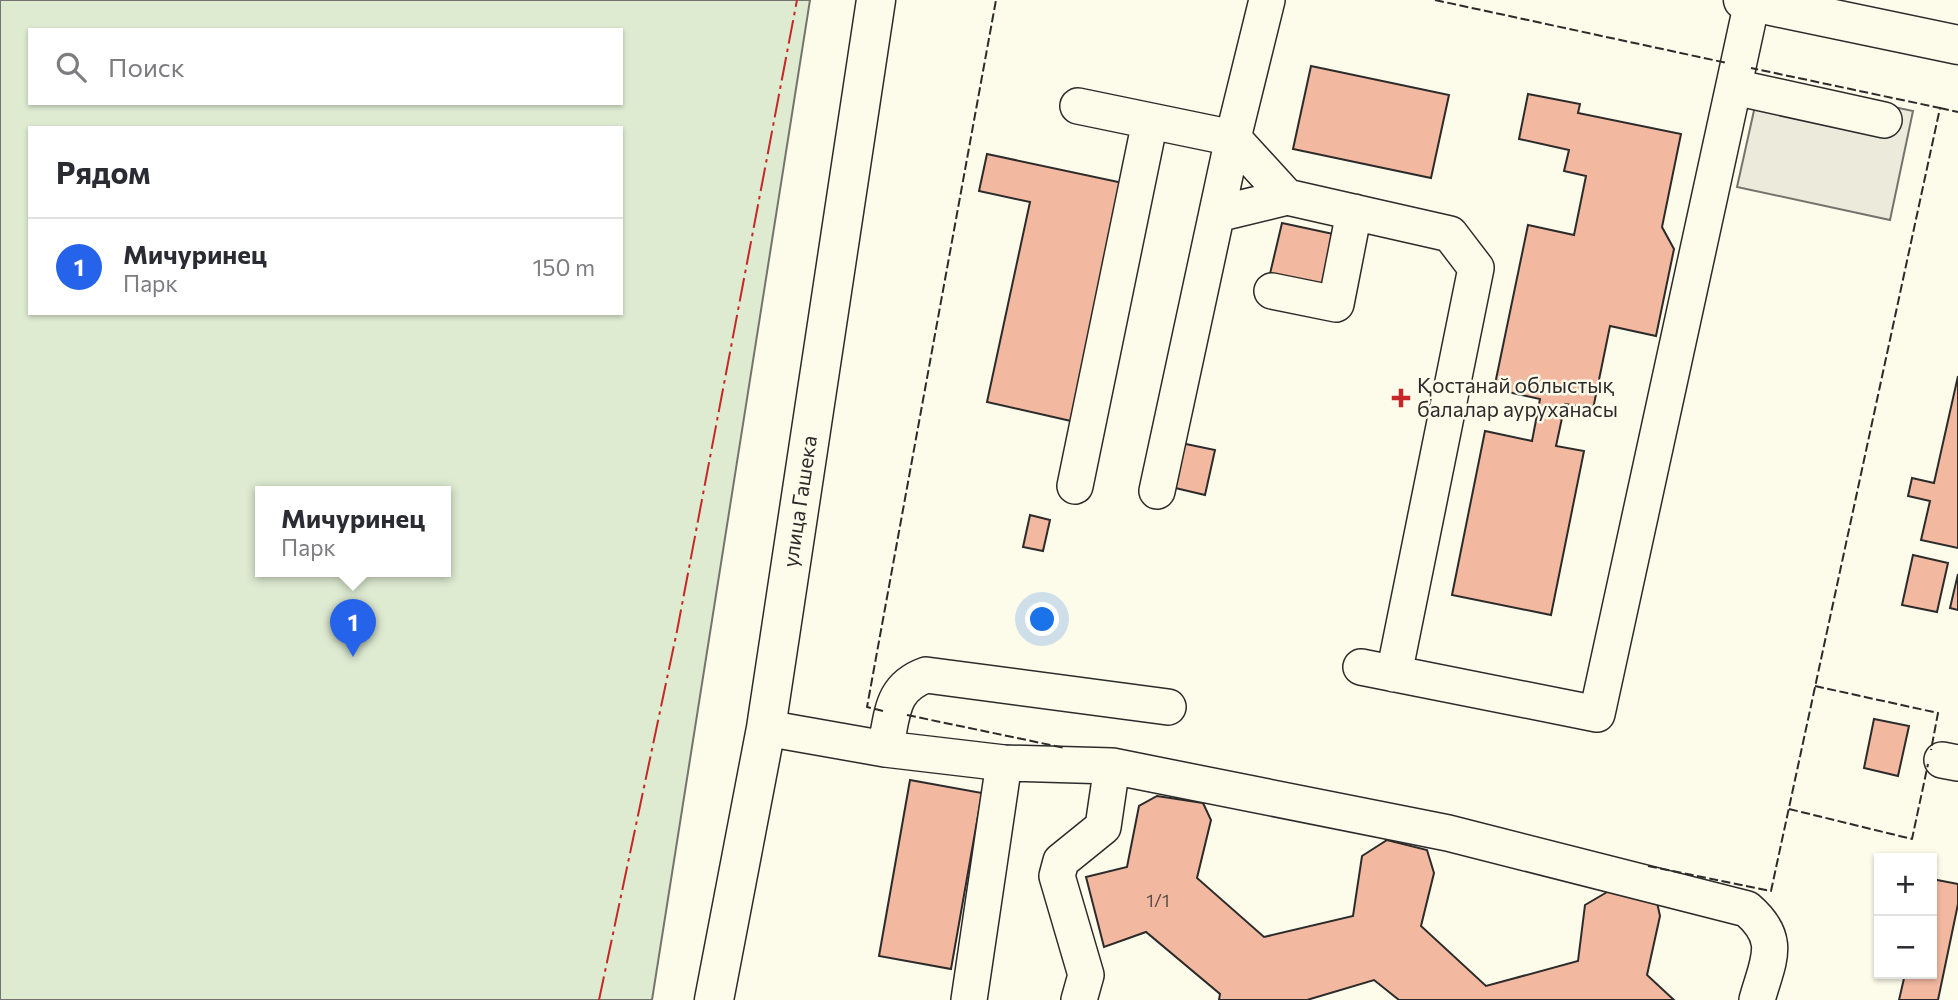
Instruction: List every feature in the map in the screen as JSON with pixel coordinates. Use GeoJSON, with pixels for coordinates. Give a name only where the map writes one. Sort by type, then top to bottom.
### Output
{"type":"FeatureCollection","features":[{"type":"Feature","properties":{"kind":"main road","name":"улица Гашека"},"geometry":{"type":"LineString","coordinates":[[714,1000],[766,728],[876,0]]}},
{"type":"Feature","properties":{"kind":"main road"},"geometry":{"type":"LineString","coordinates":[[1748,1],[1958,45]]}},
{"type":"Feature","properties":{"kind":"lane"},"geometry":{"type":"LineString","coordinates":[[1157,491],[1233,138],[1266,0]]}},
{"type":"Feature","properties":{"kind":"lane"},"geometry":{"type":"LineString","coordinates":[[1361,667],[1597,714],[1734,87],[1748,1]]}},
{"type":"Feature","properties":{"kind":"lane"},"geometry":{"type":"LineString","coordinates":[[1734,87],[1884,120]]}},
{"type":"Feature","properties":{"kind":"lane"},"geometry":{"type":"LineString","coordinates":[[1078,106],[1233,138],[1287,197]]}},
{"type":"Feature","properties":{"kind":"lane"},"geometry":{"type":"LineString","coordinates":[[1075,486],[1150,121]]}},
{"type":"Feature","properties":{"kind":"lane"},"geometry":{"type":"LineString","coordinates":[[1217,214],[1287,197],[1450,233],[1476,268],[1394,674]]}},
{"type":"Feature","properties":{"kind":"lane"},"geometry":{"type":"LineString","coordinates":[[1272,291],[1336,304],[1354,212]]}},
{"type":"Feature","properties":{"kind":"lane"},"geometry":{"type":"LineString","coordinates":[[885,748],[899,691],[909,681],[926,675],[1168,707]]}},
{"type":"Feature","properties":{"kind":"lane"},"geometry":{"type":"LineString","coordinates":[[766,728],[885,748],[1004,763],[1112,766],[1448,833],[1747,909],[1770,934],[1772,949],[1757,1000]]}},
{"type":"Feature","properties":{"kind":"lane"},"geometry":{"type":"LineString","coordinates":[[969,1000],[1004,763]]}},
{"type":"Feature","properties":{"kind":"lane"},"geometry":{"type":"LineString","coordinates":[[1079,1000],[1086,975],[1057,876],[1061,861],[1103,827],[1112,766]]}},
{"type":"Feature","properties":{"kind":"green space"},"geometry":{"type":"Polygon","coordinates":[[[0,0],[810,0],[652,1000],[0,1000],[0,0]]]}},
{"type":"Feature","properties":{"kind":"shaded area"},"geometry":{"type":"Polygon","coordinates":[[[1761,79],[1913,111],[1890,220],[1737,187],[1761,79]]]}},
{"type":"Feature","properties":{"kind":"building"},"geometry":{"type":"Polygon","coordinates":[[[1311,66],[1449,95],[1431,178],[1293,149],[1311,66]]]}},
{"type":"Feature","properties":{"kind":"building"},"geometry":{"type":"Polygon","coordinates":[[[1528,94],[1580,104],[1578,113],[1681,134],[1662,227],[1674,249],[1656,336],[1610,326],[1593,409],[1565,404],[1556,446],[1584,451],[1551,615],[1452,595],[1485,431],[1532,441],[1540,399],[1494,389],[1528,225],[1574,235],[1586,176],[1564,171],[1569,150],[1519,139],[1528,94]]]}},
{"type":"Feature","properties":{"kind":"building"},"geometry":{"type":"Polygon","coordinates":[[[987,154],[1123,183],[1071,421],[987,402],[1030,202],[979,191],[987,154]]]}},
{"type":"Feature","properties":{"kind":"building"},"geometry":{"type":"Polygon","coordinates":[[[1282,223],[1338,235],[1326,290],[1269,278],[1282,223]]]}},
{"type":"Feature","properties":{"kind":"building"},"geometry":{"type":"Polygon","coordinates":[[[1958,376],[1958,548],[1921,540],[1930,501],[1908,496],[1912,478],[1934,483],[1958,376]]]}},
{"type":"Feature","properties":{"kind":"building"},"geometry":{"type":"Polygon","coordinates":[[[1181,443],[1215,450],[1205,495],[1171,487],[1181,443]]]}},
{"type":"Feature","properties":{"kind":"building"},"geometry":{"type":"Polygon","coordinates":[[[1030,515],[1050,520],[1043,551],[1023,547],[1030,515]]]}},
{"type":"Feature","properties":{"kind":"building"},"geometry":{"type":"Polygon","coordinates":[[[1913,555],[1948,563],[1937,612],[1902,605],[1913,555]]]}},
{"type":"Feature","properties":{"kind":"building"},"geometry":{"type":"Polygon","coordinates":[[[1958,574],[1958,610],[1950,608],[1958,574]]]}},
{"type":"Feature","properties":{"kind":"building"},"geometry":{"type":"Polygon","coordinates":[[[1874,719],[1909,726],[1898,776],[1864,768],[1874,719]]]}},
{"type":"Feature","properties":{"kind":"building"},"geometry":{"type":"Polygon","coordinates":[[[910,780],[982,793],[951,969],[879,956],[910,780]]]}},
{"type":"Feature","properties":{"kind":"building"},"geometry":{"type":"Polygon","coordinates":[[[1157,796],[1203,803],[1211,820],[1197,878],[1264,937],[1353,916],[1362,856],[1387,840],[1427,850],[1434,873],[1421,926],[1486,986],[1578,961],[1585,905],[1614,888],[1656,898],[1660,916],[1647,975],[1674,1000],[1399,1000],[1374,980],[1307,1000],[1219,1000],[1220,994],[1146,932],[1104,947],[1086,877],[1127,867],[1139,806],[1157,796]]]}},
{"type":"Feature","properties":{"kind":"building"},"geometry":{"type":"Polygon","coordinates":[[[1937,880],[1958,884],[1958,904],[1938,1000],[1899,1000],[1904,979],[1937,979],[1937,880]]]}},
{"type":"Feature","properties":{"kind":"fence"},"geometry":{"type":"LineString","coordinates":[[883,711],[867,707],[996,0]]}},
{"type":"Feature","properties":{"kind":"fence"},"geometry":{"type":"LineString","coordinates":[[1435,0],[1727,63]]}},
{"type":"Feature","properties":{"kind":"fence"},"geometry":{"type":"LineString","coordinates":[[1648,866],[1771,891],[1940,108],[1751,68]]}},
{"type":"Feature","properties":{"kind":"fence"},"geometry":{"type":"LineString","coordinates":[[1940,108],[1958,112]]}},
{"type":"Feature","properties":{"kind":"fence"},"geometry":{"type":"LineString","coordinates":[[1815,686],[1938,713],[1931,750]]}},
{"type":"Feature","properties":{"kind":"fence"},"geometry":{"type":"LineString","coordinates":[[907,715],[1065,748]]}},
{"type":"Feature","properties":{"kind":"fence"},"geometry":{"type":"LineString","coordinates":[[1789,809],[1912,839],[1928,764]]}},
{"type":"Feature","properties":{"kind":"power"},"geometry":{"type":"LineString","coordinates":[[599,1000],[677,631],[797,0]]}},
{"type":"Feature","properties":{"kind":"place","name":"Қостанай облыстық балалар ауруханасы"},"geometry":{"type":"Point","coordinates":[1401,398]}},
{"type":"Feature","properties":{"kind":"place","name":"Мичуринец"},"geometry":{"type":"Point","coordinates":[353,657]}}]}
